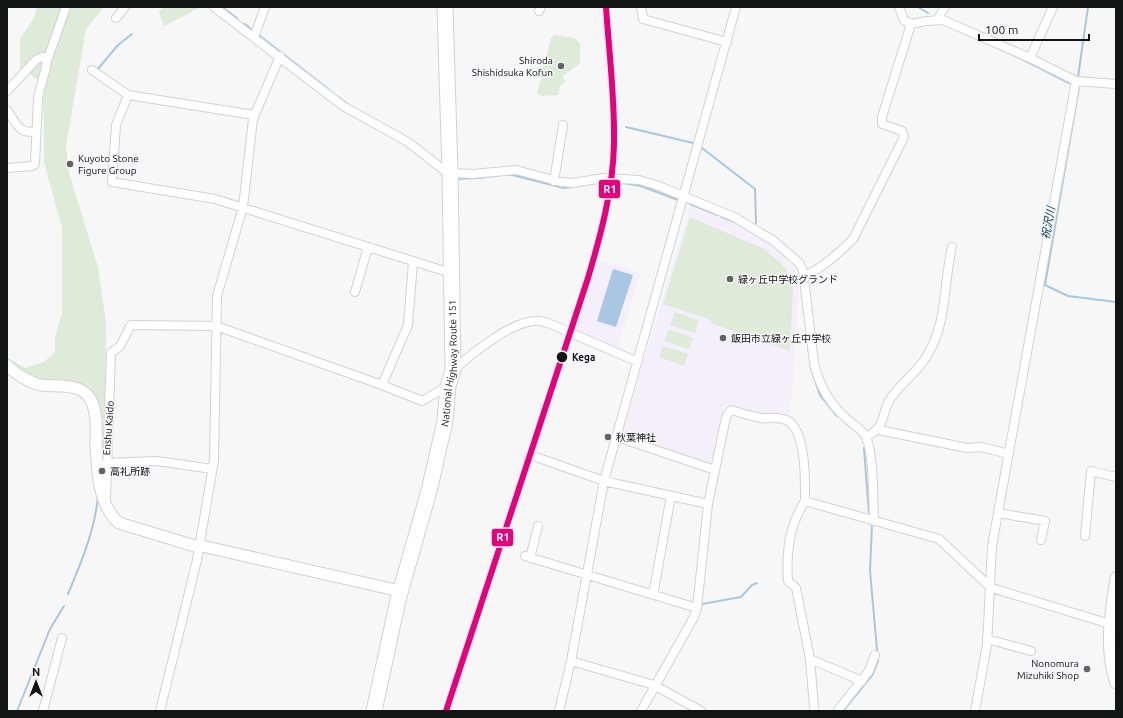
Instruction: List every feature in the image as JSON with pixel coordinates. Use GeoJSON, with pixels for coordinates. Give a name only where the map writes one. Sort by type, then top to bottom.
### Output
{"type":"FeatureCollection","features":[{"type":"Feature","properties":{"kind":"highway","name":"National Highway Route 151"},"geometry":{"type":"LineString","coordinates":[[374,711],[400,591],[429,491],[445,421],[448,386],[453,370],[450,173],[445,7]]}},
{"type":"Feature","properties":{"kind":"street"},"geometry":{"type":"LineString","coordinates":[[7,168],[35,164],[39,88],[66,7]]}},
{"type":"Feature","properties":{"kind":"street"},"geometry":{"type":"LineString","coordinates":[[116,18],[125,7]]}},
{"type":"Feature","properties":{"kind":"street"},"geometry":{"type":"LineString","coordinates":[[214,7],[280,56],[343,106],[408,142],[450,173],[484,173],[506,169],[516,170],[554,181],[572,183],[604,178],[639,180],[659,186],[683,198],[734,218],[774,241],[800,264],[804,276],[817,377],[824,392],[832,404],[866,437],[870,457],[874,520]]}},
{"type":"Feature","properties":{"kind":"street"},"geometry":{"type":"LineString","coordinates":[[254,37],[265,7]]}},
{"type":"Feature","properties":{"kind":"street"},"geometry":{"type":"LineString","coordinates":[[641,7],[643,19],[727,42]]}},
{"type":"Feature","properties":{"kind":"street"},"geometry":{"type":"LineString","coordinates":[[559,711],[571,661],[604,481],[618,437],[736,7]]}},
{"type":"Feature","properties":{"kind":"street"},"geometry":{"type":"LineString","coordinates":[[899,7],[904,20],[912,24],[937,20],[955,24],[1076,80],[1116,84]]}},
{"type":"Feature","properties":{"kind":"street"},"geometry":{"type":"LineString","coordinates":[[937,20],[946,7]]}},
{"type":"Feature","properties":{"kind":"street"},"geometry":{"type":"LineString","coordinates":[[1030,58],[1052,7]]}},
{"type":"Feature","properties":{"kind":"street"},"geometry":{"type":"LineString","coordinates":[[804,276],[818,268],[842,250],[853,239],[860,229],[904,137],[902,131],[882,124],[882,117],[912,24]]}},
{"type":"Feature","properties":{"kind":"street"},"geometry":{"type":"LineString","coordinates":[[160,711],[170,666],[178,644],[212,469],[217,296],[243,207],[254,115],[280,56]]}},
{"type":"Feature","properties":{"kind":"street"},"geometry":{"type":"LineString","coordinates":[[7,91],[36,60],[42,57],[47,61]]}},
{"type":"Feature","properties":{"kind":"street"},"geometry":{"type":"LineString","coordinates":[[92,70],[128,95],[254,115]]}},
{"type":"Feature","properties":{"kind":"street"},"geometry":{"type":"LineString","coordinates":[[975,711],[987,639],[992,546],[1076,80]]}},
{"type":"Feature","properties":{"kind":"street"},"geometry":{"type":"LineString","coordinates":[[128,95],[116,125],[112,182],[215,199],[451,273]]}},
{"type":"Feature","properties":{"kind":"street"},"geometry":{"type":"LineString","coordinates":[[7,110],[20,129],[26,132],[36,131]]}},
{"type":"Feature","properties":{"kind":"street"},"geometry":{"type":"LineString","coordinates":[[554,181],[564,125]]}},
{"type":"Feature","properties":{"kind":"street"},"geometry":{"type":"LineString","coordinates":[[355,292],[368,247]]}},
{"type":"Feature","properties":{"kind":"street"},"geometry":{"type":"LineString","coordinates":[[866,437],[878,430],[891,398],[919,367],[935,341],[944,311],[952,247]]}},
{"type":"Feature","properties":{"kind":"street"},"geometry":{"type":"LineString","coordinates":[[382,385],[408,325],[413,262]]}},
{"type":"Feature","properties":{"kind":"street"},"geometry":{"type":"LineString","coordinates":[[453,370],[479,348],[502,334],[522,324],[536,320],[548,323],[638,362]]}},
{"type":"Feature","properties":{"kind":"street","name":"Enshu Kaido"},"geometry":{"type":"LineString","coordinates":[[106,503],[106,463],[111,391],[111,353],[120,346],[131,325],[216,326]]}},
{"type":"Feature","properties":{"kind":"street"},"geometry":{"type":"LineString","coordinates":[[216,326],[382,385],[422,401],[448,386]]}},
{"type":"Feature","properties":{"kind":"street"},"geometry":{"type":"LineString","coordinates":[[7,365],[11,370],[35,383],[80,389],[90,399],[95,412],[98,465],[106,503],[112,516],[119,523],[198,547],[202,546],[400,591]]}},
{"type":"Feature","properties":{"kind":"street"},"geometry":{"type":"LineString","coordinates":[[641,711],[654,685],[691,623],[697,608],[708,504],[725,422],[727,415],[731,410],[760,418],[783,419],[789,422],[803,448],[805,500],[790,534],[788,546],[788,581],[796,588],[810,659],[814,707]]}},
{"type":"Feature","properties":{"kind":"street"},"geometry":{"type":"LineString","coordinates":[[878,430],[967,448],[981,447],[1009,454]]}},
{"type":"Feature","properties":{"kind":"street"},"geometry":{"type":"LineString","coordinates":[[618,437],[715,470]]}},
{"type":"Feature","properties":{"kind":"street"},"geometry":{"type":"LineString","coordinates":[[536,457],[604,481],[708,504]]}},
{"type":"Feature","properties":{"kind":"street"},"geometry":{"type":"LineString","coordinates":[[106,463],[158,461],[212,469]]}},
{"type":"Feature","properties":{"kind":"street"},"geometry":{"type":"LineString","coordinates":[[1085,536],[1091,471],[1116,477]]}},
{"type":"Feature","properties":{"kind":"street"},"geometry":{"type":"LineString","coordinates":[[654,596],[671,496]]}},
{"type":"Feature","properties":{"kind":"street"},"geometry":{"type":"LineString","coordinates":[[805,500],[939,539],[989,586],[1110,624]]}},
{"type":"Feature","properties":{"kind":"street"},"geometry":{"type":"LineString","coordinates":[[998,514],[1045,521],[1041,540]]}},
{"type":"Feature","properties":{"kind":"street"},"geometry":{"type":"LineString","coordinates":[[538,526],[528,557],[586,576],[697,608]]}},
{"type":"Feature","properties":{"kind":"street"},"geometry":{"type":"LineString","coordinates":[[1116,578],[1110,624],[1109,650],[1116,683]]}},
{"type":"Feature","properties":{"kind":"street"},"geometry":{"type":"LineString","coordinates":[[43,711],[62,638]]}},
{"type":"Feature","properties":{"kind":"street"},"geometry":{"type":"LineString","coordinates":[[987,639],[1031,651]]}},
{"type":"Feature","properties":{"kind":"street"},"geometry":{"type":"LineString","coordinates":[[838,710],[869,671],[875,655]]}},
{"type":"Feature","properties":{"kind":"street"},"geometry":{"type":"LineString","coordinates":[[810,659],[862,681]]}},
{"type":"Feature","properties":{"kind":"street"},"geometry":{"type":"LineString","coordinates":[[571,661],[654,685],[701,711]]}},
{"type":"Feature","properties":{"kind":"shaded area","name":"飯田市立緑ヶ丘中学校"},"geometry":{"type":"Polygon","coordinates":[[[691,204],[739,225],[775,248],[794,268],[799,291],[792,396],[789,413],[786,415],[760,414],[729,404],[725,406],[714,458],[706,463],[627,436],[623,431],[691,204]]]}},
{"type":"Feature","properties":{"kind":"shaded area"},"geometry":{"type":"Polygon","coordinates":[[[600,260],[634,270],[640,275],[618,348],[576,330],[600,260]]]}},
{"type":"Feature","properties":{"kind":"green space"},"geometry":{"type":"Polygon","coordinates":[[[37,7],[104,7],[86,29],[66,146],[69,173],[98,267],[106,323],[105,420],[99,416],[94,395],[37,379],[12,365],[13,361],[25,368],[44,362],[55,352],[55,337],[62,313],[62,228],[44,162],[43,83],[20,68],[20,39],[34,18],[37,7]]]}},
{"type":"Feature","properties":{"kind":"green space"},"geometry":{"type":"Polygon","coordinates":[[[163,7],[201,7],[164,26],[159,12],[163,7]]]}},
{"type":"Feature","properties":{"kind":"green space"},"geometry":{"type":"Polygon","coordinates":[[[554,35],[574,38],[580,43],[580,63],[563,76],[565,82],[560,86],[558,95],[543,96],[537,94],[551,38],[554,35]]]}},
{"type":"Feature","properties":{"kind":"green space","name":"緑ヶ丘中学校グランド"},"geometry":{"type":"Polygon","coordinates":[[[690,217],[764,249],[786,268],[793,290],[790,351],[711,323],[709,319],[663,304],[690,217]]]}},
{"type":"Feature","properties":{"kind":"green space"},"geometry":{"type":"Polygon","coordinates":[[[675,312],[699,321],[695,333],[670,325],[675,312]]]}},
{"type":"Feature","properties":{"kind":"green space"},"geometry":{"type":"Polygon","coordinates":[[[669,329],[693,338],[689,349],[664,341],[669,329]]]}},
{"type":"Feature","properties":{"kind":"green space"},"geometry":{"type":"Polygon","coordinates":[[[663,346],[688,354],[684,366],[659,357],[663,346]]]}},
{"type":"Feature","properties":{"kind":"water"},"geometry":{"type":"Polygon","coordinates":[[[613,269],[633,275],[616,327],[597,321],[613,269]]]}},
{"type":"Feature","properties":{"kind":"waterway"},"geometry":{"type":"LineString","coordinates":[[222,7],[237,18]]}},
{"type":"Feature","properties":{"kind":"waterway"},"geometry":{"type":"LineString","coordinates":[[918,7],[928,13]]}},
{"type":"Feature","properties":{"kind":"waterway"},"geometry":{"type":"LineString","coordinates":[[1078,77],[1088,7]]}},
{"type":"Feature","properties":{"kind":"waterway"},"geometry":{"type":"LineString","coordinates":[[245,24],[252,30]]}},
{"type":"Feature","properties":{"kind":"waterway"},"geometry":{"type":"LineString","coordinates":[[97,70],[118,45],[132,34]]}},
{"type":"Feature","properties":{"kind":"waterway"},"geometry":{"type":"LineString","coordinates":[[260,36],[328,89]]}},
{"type":"Feature","properties":{"kind":"waterway"},"geometry":{"type":"LineString","coordinates":[[1014,55],[1069,83]]}},
{"type":"Feature","properties":{"kind":"waterway","name":"祝沢川"},"geometry":{"type":"LineString","coordinates":[[1079,87],[1045,285],[1068,296],[1116,302]]}},
{"type":"Feature","properties":{"kind":"waterway"},"geometry":{"type":"LineString","coordinates":[[338,97],[349,105]]}},
{"type":"Feature","properties":{"kind":"waterway"},"geometry":{"type":"LineString","coordinates":[[626,127],[693,143]]}},
{"type":"Feature","properties":{"kind":"waterway"},"geometry":{"type":"LineString","coordinates":[[702,148],[755,189],[756,223]]}},
{"type":"Feature","properties":{"kind":"waterway"},"geometry":{"type":"LineString","coordinates":[[508,174],[564,188],[572,187]]}},
{"type":"Feature","properties":{"kind":"waterway"},"geometry":{"type":"LineString","coordinates":[[456,179],[502,175]]}},
{"type":"Feature","properties":{"kind":"waterway"},"geometry":{"type":"LineString","coordinates":[[576,186],[596,183]]}},
{"type":"Feature","properties":{"kind":"waterway"},"geometry":{"type":"LineString","coordinates":[[623,183],[641,186],[678,200]]}},
{"type":"Feature","properties":{"kind":"waterway"},"geometry":{"type":"LineString","coordinates":[[690,204],[718,215]]}},
{"type":"Feature","properties":{"kind":"waterway"},"geometry":{"type":"LineString","coordinates":[[722,217],[735,222]]}},
{"type":"Feature","properties":{"kind":"waterway"},"geometry":{"type":"LineString","coordinates":[[806,325],[809,354]]}},
{"type":"Feature","properties":{"kind":"waterway"},"geometry":{"type":"LineString","coordinates":[[811,369],[820,395],[837,416]]}},
{"type":"Feature","properties":{"kind":"waterway"},"geometry":{"type":"LineString","coordinates":[[864,448],[869,514]]}},
{"type":"Feature","properties":{"kind":"waterway"},"geometry":{"type":"LineString","coordinates":[[68,594],[91,534],[98,496]]}},
{"type":"Feature","properties":{"kind":"waterway"},"geometry":{"type":"LineString","coordinates":[[843,711],[873,674],[878,661],[870,571],[872,524]]}},
{"type":"Feature","properties":{"kind":"waterway"},"geometry":{"type":"LineString","coordinates":[[702,604],[741,597],[752,585],[757,583]]}},
{"type":"Feature","properties":{"kind":"waterway"},"geometry":{"type":"LineString","coordinates":[[17,711],[50,629],[64,606]]}},
{"type":"Feature","properties":{"kind":"transit line","name":"R1"},"geometry":{"type":"LineString","coordinates":[[446,711],[588,278],[606,212],[614,144],[613,92],[606,7]]}},
{"type":"Feature","properties":{"kind":"place","name":"Shiroda Shishidsuka Kofun"},"geometry":{"type":"Point","coordinates":[561,66]}},
{"type":"Feature","properties":{"kind":"place","name":"Kuyoto Stone Figure Group"},"geometry":{"type":"Point","coordinates":[70,164]}},
{"type":"Feature","properties":{"kind":"place","name":"緑ヶ丘中学校グランド"},"geometry":{"type":"Point","coordinates":[730,279]}},
{"type":"Feature","properties":{"kind":"place","name":"飯田市立緑ヶ丘中学校"},"geometry":{"type":"Point","coordinates":[723,338]}},
{"type":"Feature","properties":{"kind":"place","name":"Kega"},"geometry":{"type":"Point","coordinates":[562,357]}},
{"type":"Feature","properties":{"kind":"place","name":"秋葉神社"},"geometry":{"type":"Point","coordinates":[608,437]}},
{"type":"Feature","properties":{"kind":"place","name":"高礼所跡"},"geometry":{"type":"Point","coordinates":[102,471]}},
{"type":"Feature","properties":{"kind":"place","name":"Nonomura Mizuhiki Shop"},"geometry":{"type":"Point","coordinates":[1087,669]}}]}
